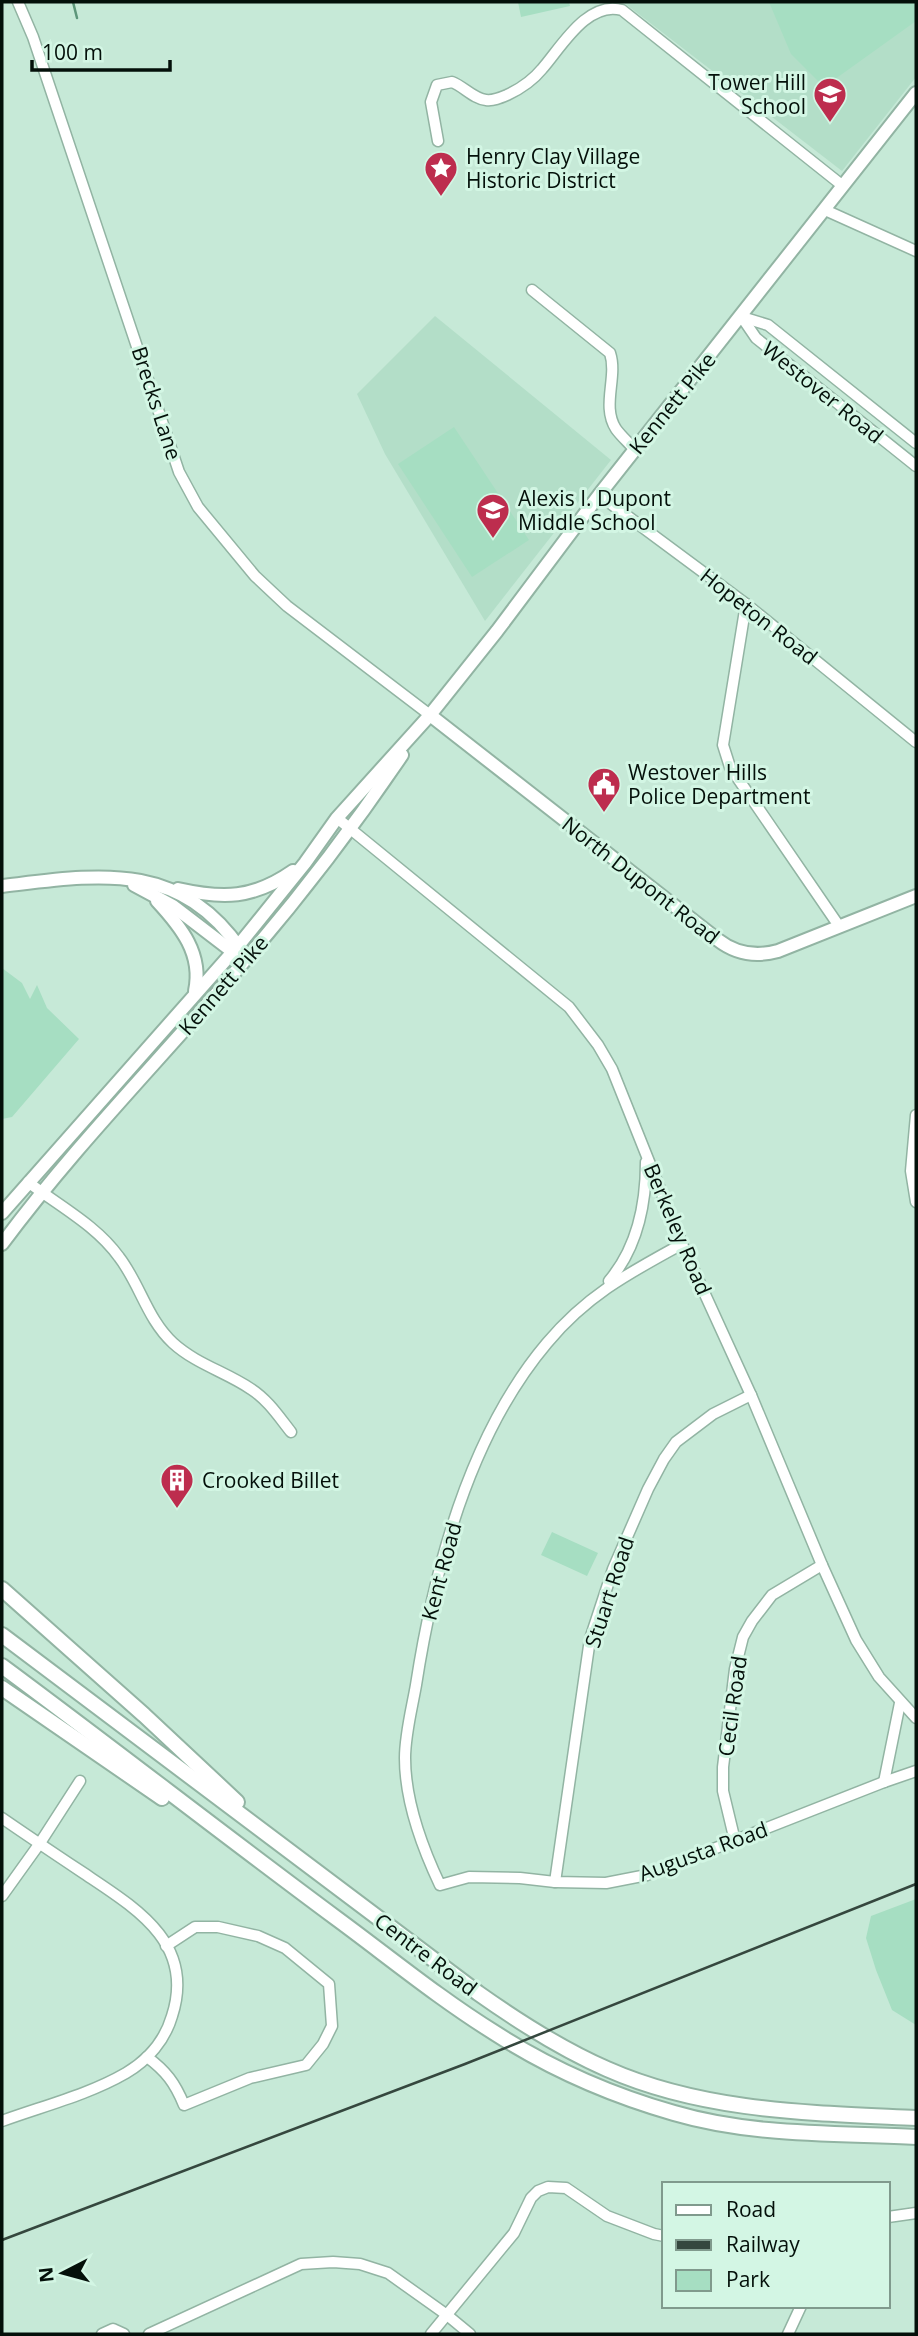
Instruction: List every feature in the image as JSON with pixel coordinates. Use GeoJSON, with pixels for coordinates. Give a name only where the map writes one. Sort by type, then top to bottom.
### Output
{"type":"FeatureCollection","features":[{"type":"Feature","properties":{"kind":"highway"},"geometry":{"type":"LineString","coordinates":[[2,1589],[144,1715],[288,1850]]}},
{"type":"Feature","properties":{"kind":"highway","name":"Centre Road"},"geometry":{"type":"LineString","coordinates":[[2,1635],[500,2009],[538,2034],[607,2069],[668,2090],[718,2102],[764,2109],[916,2118]]}},
{"type":"Feature","properties":{"kind":"highway","name":"Centre Road"},"geometry":{"type":"LineString","coordinates":[[2,1666],[312,1900],[494,2033],[559,2069],[603,2089],[677,2114],[725,2125],[916,2137]]}},
{"type":"Feature","properties":{"kind":"highway"},"geometry":{"type":"LineString","coordinates":[[2,1688],[69,1732],[258,1868],[312,1900]]}},
{"type":"Feature","properties":{"kind":"main road","name":"Kennett Pike"},"geometry":{"type":"LineString","coordinates":[[2,1213],[195,991],[235,949],[305,863],[337,818],[430,715],[599,495],[916,93]]}},
{"type":"Feature","properties":{"kind":"main road","name":"Kennett Pike"},"geometry":{"type":"LineString","coordinates":[[2,1244],[41,1192],[247,959],[351,830],[430,715]]}},
{"type":"Feature","properties":{"kind":"main road","name":"North Dupont Road"},"geometry":{"type":"LineString","coordinates":[[430,715],[731,949],[756,954],[771,953],[916,896]]}},
{"type":"Feature","properties":{"kind":"main road"},"geometry":{"type":"LineString","coordinates":[[2,886],[104,877],[202,895],[239,895],[275,882],[305,863]]}},
{"type":"Feature","properties":{"kind":"main road"},"geometry":{"type":"LineString","coordinates":[[148,886],[182,896],[200,908],[217,922],[235,949],[247,959]]}},
{"type":"Feature","properties":{"kind":"main road"},"geometry":{"type":"LineString","coordinates":[[148,886],[186,935],[197,966],[195,991]]}},
{"type":"Feature","properties":{"kind":"street","name":"Brecks Lane"},"geometry":{"type":"LineString","coordinates":[[18,2],[33,37],[179,472],[198,507],[255,576],[287,606],[430,715]]}},
{"type":"Feature","properties":{"kind":"street"},"geometry":{"type":"LineString","coordinates":[[438,141],[431,102],[438,85],[456,83],[484,100],[521,88],[541,71],[583,15],[610,5],[622,10],[844,186]]}},
{"type":"Feature","properties":{"kind":"street"},"geometry":{"type":"LineString","coordinates":[[825,210],[916,251]]}},
{"type":"Feature","properties":{"kind":"street"},"geometry":{"type":"LineString","coordinates":[[532,289],[610,353],[613,364],[611,418],[616,429],[635,450]]}},
{"type":"Feature","properties":{"kind":"street","name":"Westover Road"},"geometry":{"type":"LineString","coordinates":[[741,316],[768,325],[916,443]]}},
{"type":"Feature","properties":{"kind":"street","name":"Westover Road"},"geometry":{"type":"LineString","coordinates":[[741,316],[756,338],[916,466]]}},
{"type":"Feature","properties":{"kind":"street","name":"Hopeton Road"},"geometry":{"type":"LineString","coordinates":[[599,495],[746,604],[916,741]]}},
{"type":"Feature","properties":{"kind":"street"},"geometry":{"type":"LineString","coordinates":[[746,604],[723,745],[730,767],[839,926]]}},
{"type":"Feature","properties":{"kind":"street","name":"Berkeley Road"},"geometry":{"type":"LineString","coordinates":[[337,818],[569,1007],[598,1045],[612,1069],[682,1244],[751,1395],[856,1640],[879,1677],[916,1718]]}},
{"type":"Feature","properties":{"kind":"street"},"geometry":{"type":"LineString","coordinates":[[916,1115],[911,1171],[916,1202]]}},
{"type":"Feature","properties":{"kind":"street","name":"Kent Road"},"geometry":{"type":"LineString","coordinates":[[597,1295],[619,1269],[631,1247],[645,1194],[646,1154]]}},
{"type":"Feature","properties":{"kind":"street"},"geometry":{"type":"LineString","coordinates":[[28,1182],[96,1231],[115,1251],[127,1268],[151,1315],[176,1346],[197,1361],[254,1391],[292,1432]]}},
{"type":"Feature","properties":{"kind":"street","name":"Kent Road"},"geometry":{"type":"LineString","coordinates":[[440,1885],[428,1860],[409,1797],[405,1757],[433,1590],[464,1493],[496,1423],[519,1383],[547,1344],[577,1312],[619,1278],[682,1244]]}},
{"type":"Feature","properties":{"kind":"street","name":"Stuart Road"},"geometry":{"type":"LineString","coordinates":[[555,1882],[590,1639],[613,1569],[648,1489],[663,1459],[676,1442],[713,1413],[751,1395]]}},
{"type":"Feature","properties":{"kind":"street","name":"Cecil Road"},"geometry":{"type":"LineString","coordinates":[[735,1841],[723,1791],[723,1767],[735,1668],[743,1637],[772,1595],[822,1565]]}},
{"type":"Feature","properties":{"kind":"street"},"geometry":{"type":"LineString","coordinates":[[884,1782],[900,1703]]}},
{"type":"Feature","properties":{"kind":"street","name":"Augusta Road"},"geometry":{"type":"LineString","coordinates":[[440,1885],[469,1877],[606,1883],[647,1875],[916,1771]]}},
{"type":"Feature","properties":{"kind":"street"},"geometry":{"type":"LineString","coordinates":[[2,1896],[80,1781]]}},
{"type":"Feature","properties":{"kind":"street"},"geometry":{"type":"LineString","coordinates":[[2,1818],[138,1909],[161,1935],[176,1965],[177,2000],[168,2031],[147,2057],[128,2072],[2,2122]]}},
{"type":"Feature","properties":{"kind":"street"},"geometry":{"type":"LineString","coordinates":[[147,2057],[165,2070],[177,2086],[184,2105],[250,2078],[306,2065],[323,2044],[332,2026],[329,1984],[285,1948],[258,1936],[218,1927],[195,1927],[166,1947]]}},
{"type":"Feature","properties":{"kind":"street"},"geometry":{"type":"LineString","coordinates":[[430,2334],[514,2233],[531,2198],[538,2191],[548,2187],[565,2188],[607,2216],[662,2236]]}},
{"type":"Feature","properties":{"kind":"street"},"geometry":{"type":"LineString","coordinates":[[890,2217],[916,2213]]}},
{"type":"Feature","properties":{"kind":"street"},"geometry":{"type":"LineString","coordinates":[[149,2334],[302,2264],[326,2262],[360,2264],[388,2273],[470,2334]]}},
{"type":"Feature","properties":{"kind":"street"},"geometry":{"type":"LineString","coordinates":[[788,2334],[800,2308]]}},
{"type":"Feature","properties":{"kind":"street"},"geometry":{"type":"LineString","coordinates":[[102,2334],[113,2329],[124,2334]]}},
{"type":"Feature","properties":{"kind":"shaded area","name":"Tower Hill School"},"geometry":{"type":"Polygon","coordinates":[[[623,2],[916,2],[916,77],[842,171],[623,2]]]}},
{"type":"Feature","properties":{"kind":"shaded area","name":"Alexis I. Dupont Middle School"},"geometry":{"type":"Polygon","coordinates":[[[435,316],[611,460],[485,621],[385,454],[357,394],[435,316]]]}},
{"type":"Feature","properties":{"kind":"green space"},"geometry":{"type":"Polygon","coordinates":[[[518,2],[569,2],[570,6],[521,17],[518,2]]]}},
{"type":"Feature","properties":{"kind":"green space"},"geometry":{"type":"Polygon","coordinates":[[[769,2],[916,2],[916,21],[824,87],[791,54],[769,2]]]}},
{"type":"Feature","properties":{"kind":"green space"},"geometry":{"type":"Polygon","coordinates":[[[454,427],[529,540],[472,577],[398,464],[454,427]]]}},
{"type":"Feature","properties":{"kind":"green space"},"geometry":{"type":"Polygon","coordinates":[[[2,968],[22,983],[30,999],[37,985],[47,1008],[79,1039],[12,1117],[2,1119],[2,968]]]}},
{"type":"Feature","properties":{"kind":"green space"},"geometry":{"type":"Polygon","coordinates":[[[552,1532],[598,1553],[587,1576],[541,1555],[552,1532]]]}},
{"type":"Feature","properties":{"kind":"green space"},"geometry":{"type":"Polygon","coordinates":[[[916,1899],[916,2025],[892,2010],[866,1938],[871,1916],[916,1899]]]}},
{"type":"Feature","properties":{"kind":"waterway"},"geometry":{"type":"LineString","coordinates":[[73,2],[77,18]]}},
{"type":"Feature","properties":{"kind":"railway"},"geometry":{"type":"LineString","coordinates":[[2,2240],[465,2064],[916,1884]]}},
{"type":"Feature","properties":{"kind":"place","name":"Tower Hill School"},"geometry":{"type":"Point","coordinates":[830,124]}},
{"type":"Feature","properties":{"kind":"place","name":"Henry Clay Village Historic District"},"geometry":{"type":"Point","coordinates":[441,198]}},
{"type":"Feature","properties":{"kind":"place","name":"Alexis I. Dupont Middle School"},"geometry":{"type":"Point","coordinates":[493,540]}},
{"type":"Feature","properties":{"kind":"place","name":"Westover Hills Police Department"},"geometry":{"type":"Point","coordinates":[604,814]}},
{"type":"Feature","properties":{"kind":"place","name":"Crooked Billet"},"geometry":{"type":"Point","coordinates":[177,1510]}}]}
